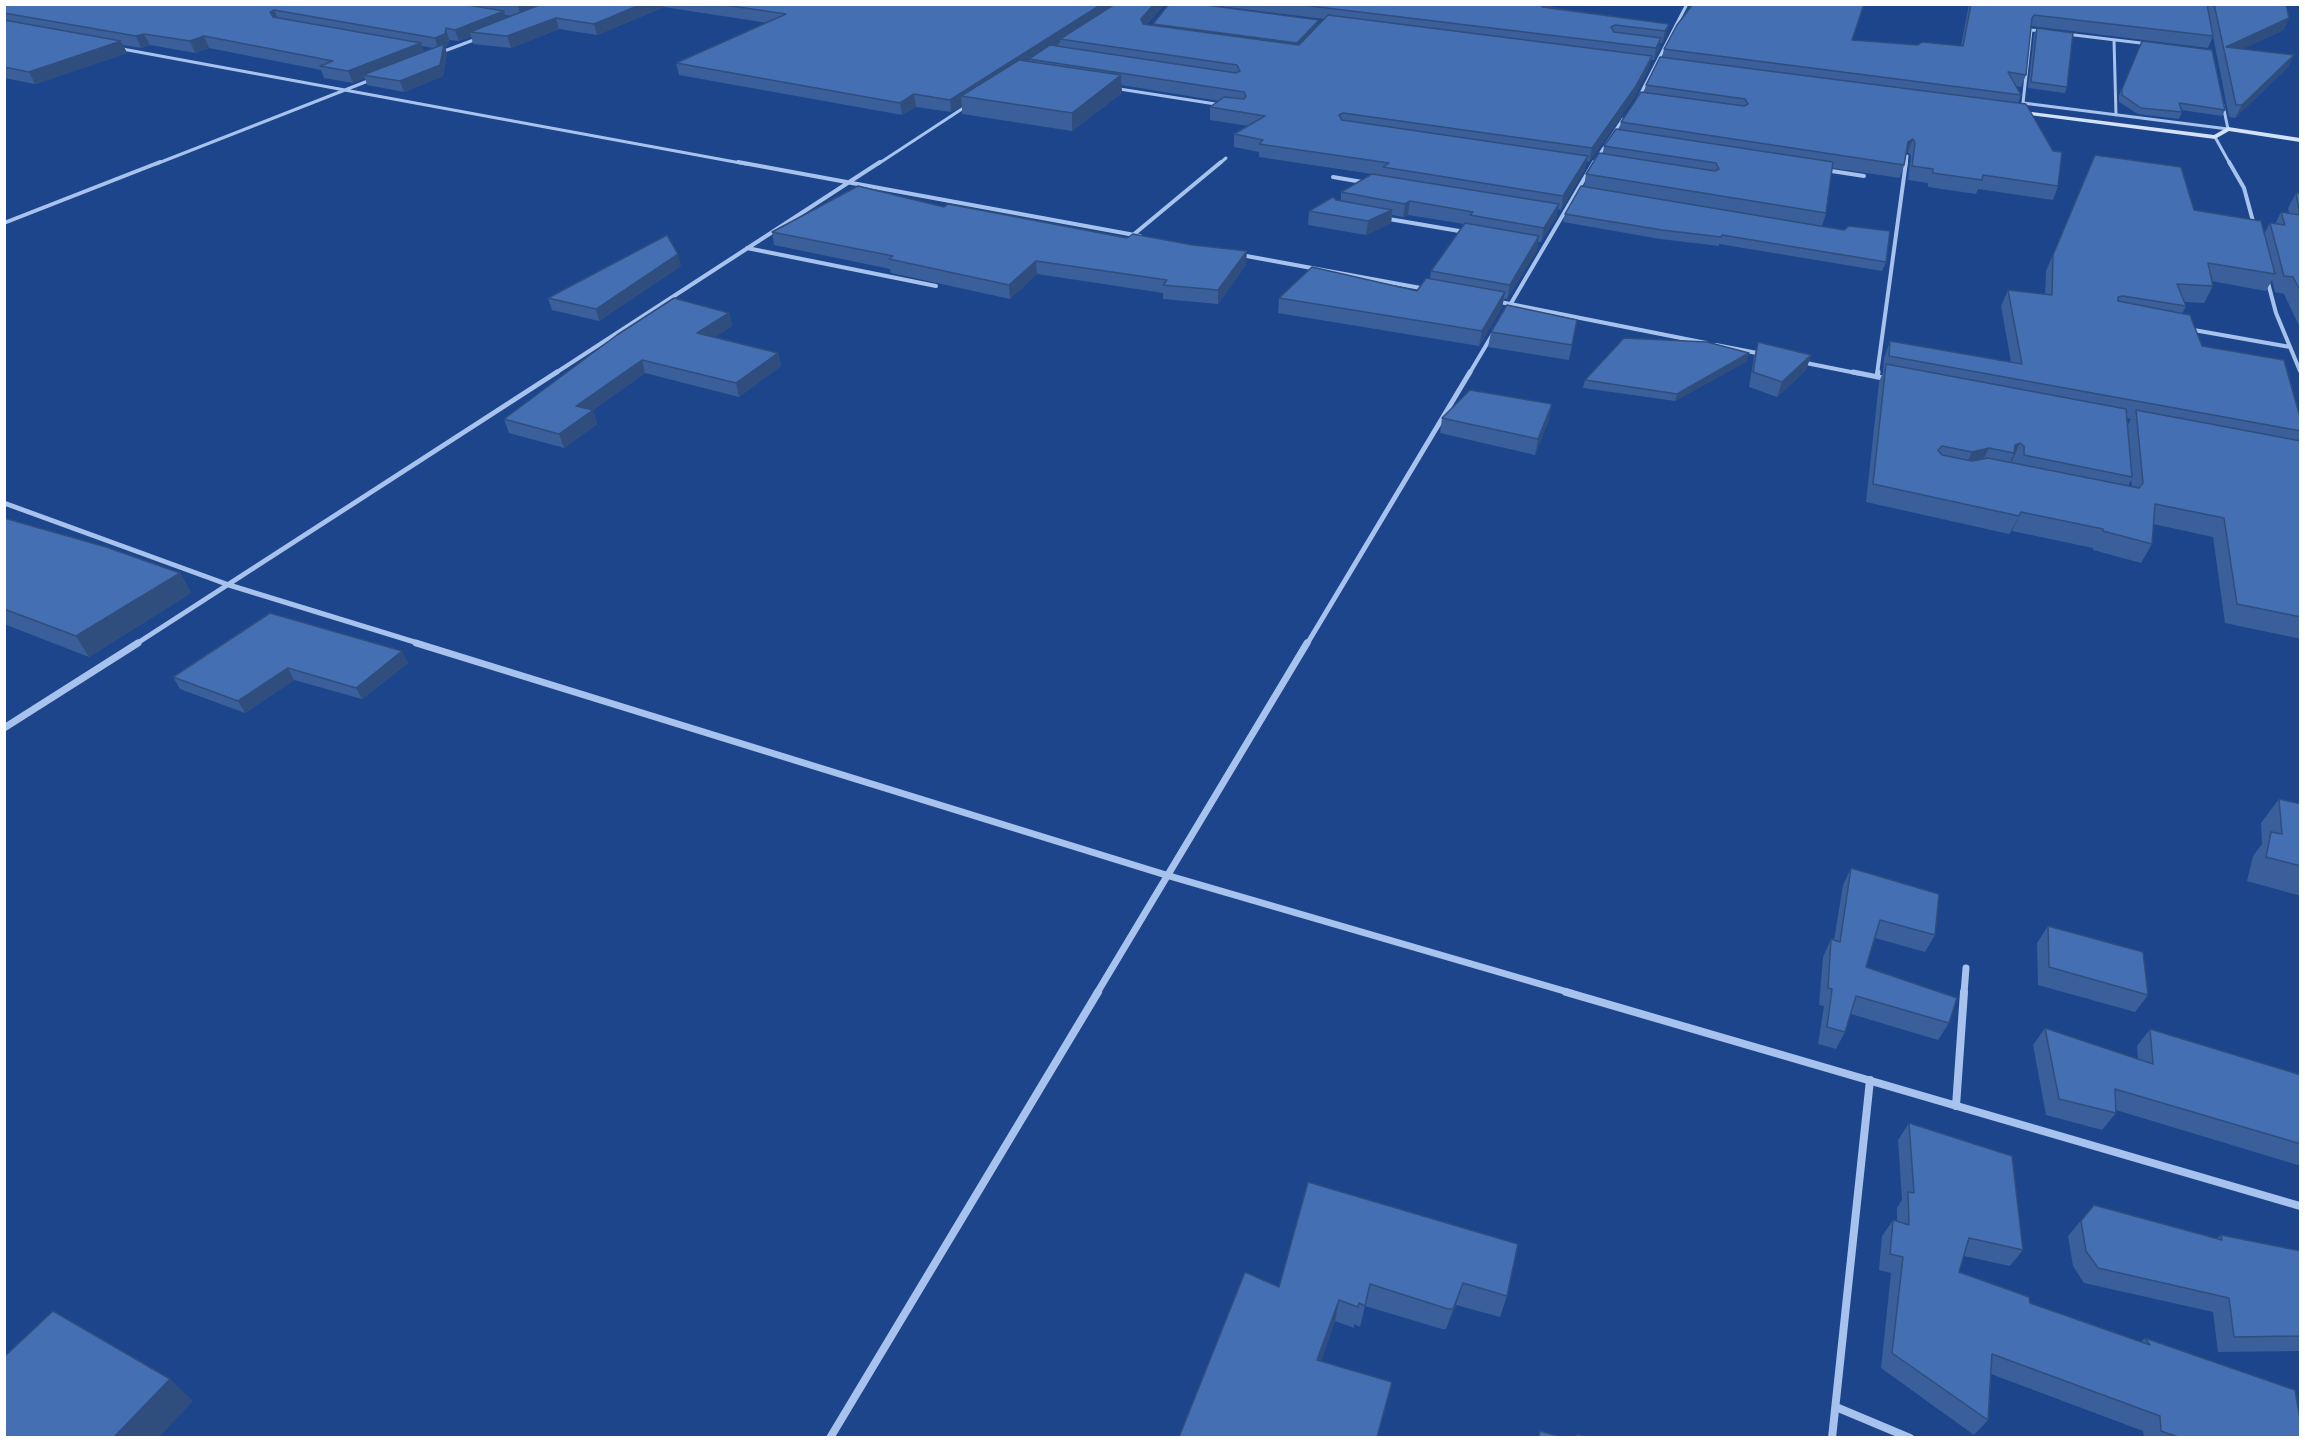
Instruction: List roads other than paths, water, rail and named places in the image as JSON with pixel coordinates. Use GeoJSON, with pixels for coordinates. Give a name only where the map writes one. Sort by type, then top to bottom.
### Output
{"type":"FeatureCollection","features":[{"type":"Feature","properties":{"kind":"street"},"geometry":{"type":"LineString","coordinates":[[1648,102],[1637,100],[1687,4]]}},
{"type":"Feature","properties":{"kind":"street"},"geometry":{"type":"LineString","coordinates":[[2043,31],[2031,30],[2023,103],[2301,140]]}},
{"type":"Feature","properties":{"kind":"street"},"geometry":{"type":"LineString","coordinates":[[2055,32],[2158,45]]}},
{"type":"Feature","properties":{"kind":"street"},"geometry":{"type":"LineString","coordinates":[[438,54],[480,37]]}},
{"type":"Feature","properties":{"kind":"street"},"geometry":{"type":"LineString","coordinates":[[2115,40],[2116,115]]}},
{"type":"Feature","properties":{"kind":"street"},"geometry":{"type":"LineString","coordinates":[[110,46],[343,91],[1144,237]]}},
{"type":"Feature","properties":{"kind":"street"},"geometry":{"type":"LineString","coordinates":[[1642,64],[1665,67]]}},
{"type":"Feature","properties":{"kind":"street"},"geometry":{"type":"LineString","coordinates":[[4,223],[375,78]]}},
{"type":"Feature","properties":{"kind":"street"},"geometry":{"type":"LineString","coordinates":[[1112,88],[1230,106]]}},
{"type":"Feature","properties":{"kind":"street"},"geometry":{"type":"LineString","coordinates":[[2221,96],[2228,129]]}},
{"type":"Feature","properties":{"kind":"street"},"geometry":{"type":"LineString","coordinates":[[4,728],[229,585],[846,182],[978,99]]}},
{"type":"Feature","properties":{"kind":"street"},"geometry":{"type":"LineString","coordinates":[[2004,110],[2215,137],[2228,129]]}},
{"type":"Feature","properties":{"kind":"street"},"geometry":{"type":"LineString","coordinates":[[1504,314],[1594,161],[1624,119]]}},
{"type":"Feature","properties":{"kind":"street"},"geometry":{"type":"LineString","coordinates":[[1611,137],[1622,139]]}},
{"type":"Feature","properties":{"kind":"street"},"geometry":{"type":"LineString","coordinates":[[2215,137],[2244,188],[2256,234]]}},
{"type":"Feature","properties":{"kind":"street"},"geometry":{"type":"LineString","coordinates":[[1877,377],[1907,156]]}},
{"type":"Feature","properties":{"kind":"street"},"geometry":{"type":"LineString","coordinates":[[1133,235],[1226,158]]}},
{"type":"Feature","properties":{"kind":"street"},"geometry":{"type":"LineString","coordinates":[[1594,161],[1606,163]]}},
{"type":"Feature","properties":{"kind":"street"},"geometry":{"type":"LineString","coordinates":[[1580,165],[1591,166]]}},
{"type":"Feature","properties":{"kind":"street"},"geometry":{"type":"LineString","coordinates":[[1818,169],[1864,176]]}},
{"type":"Feature","properties":{"kind":"street"},"geometry":{"type":"LineString","coordinates":[[1333,177],[1378,184]]}},
{"type":"Feature","properties":{"kind":"street"},"geometry":{"type":"LineString","coordinates":[[1577,190],[1588,192]]}},
{"type":"Feature","properties":{"kind":"street"},"geometry":{"type":"LineString","coordinates":[[1382,217],[1474,234]]}},
{"type":"Feature","properties":{"kind":"street"},"geometry":{"type":"LineString","coordinates":[[1532,245],[1544,247]]}},
{"type":"Feature","properties":{"kind":"street"},"geometry":{"type":"LineString","coordinates":[[746,248],[936,286]]}},
{"type":"Feature","properties":{"kind":"street"},"geometry":{"type":"LineString","coordinates":[[1239,254],[1428,289]]}},
{"type":"Feature","properties":{"kind":"street"},"geometry":{"type":"LineString","coordinates":[[2265,267],[2276,313],[2301,371]]}},
{"type":"Feature","properties":{"kind":"street"},"geometry":{"type":"LineString","coordinates":[[1487,300],[1774,356]]}},
{"type":"Feature","properties":{"kind":"street"},"geometry":{"type":"LineString","coordinates":[[830,1437],[1498,325]]}},
{"type":"Feature","properties":{"kind":"street"},"geometry":{"type":"LineString","coordinates":[[2184,328],[2290,347]]}},
{"type":"Feature","properties":{"kind":"street"},"geometry":{"type":"LineString","coordinates":[[1797,361],[1900,381]]}},
{"type":"Feature","properties":{"kind":"street"},"geometry":{"type":"LineString","coordinates":[[4,503],[229,585],[1166,875],[2301,1206]]}},
{"type":"Feature","properties":{"kind":"street"},"geometry":{"type":"LineString","coordinates":[[1956,1106],[1966,968]]}},
{"type":"Feature","properties":{"kind":"street"},"geometry":{"type":"LineString","coordinates":[[1832,1437],[1870,1080]]}},
{"type":"Feature","properties":{"kind":"street"},"geometry":{"type":"LineString","coordinates":[[1836,1407],[1910,1437]]}}]}
